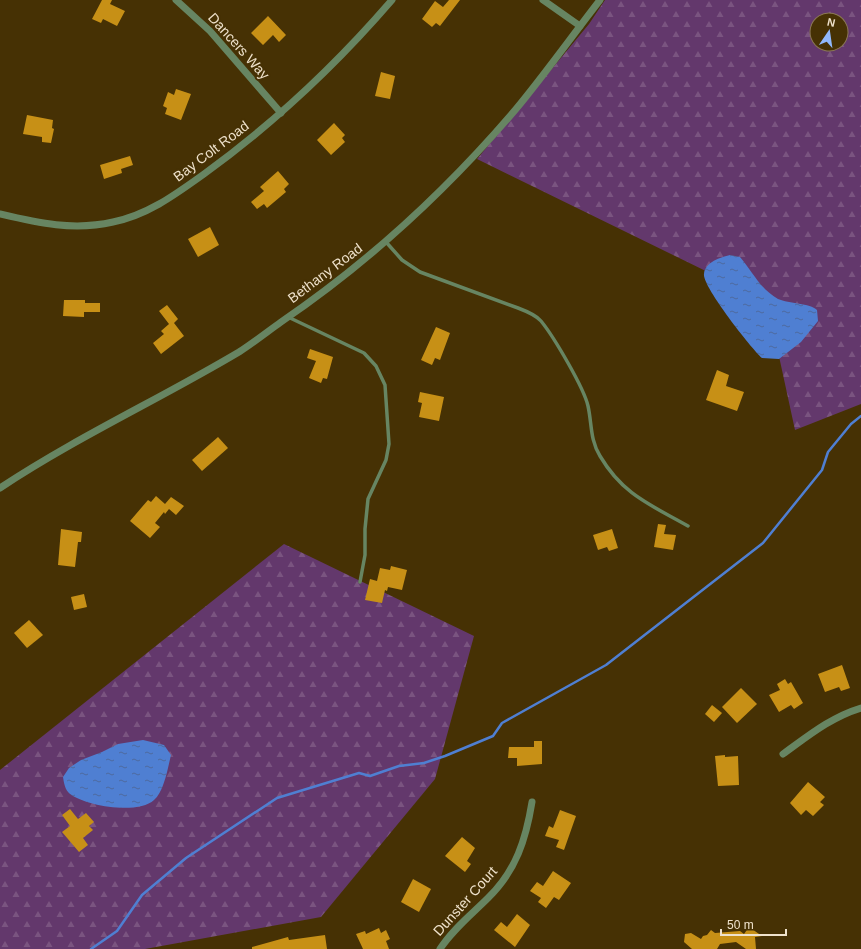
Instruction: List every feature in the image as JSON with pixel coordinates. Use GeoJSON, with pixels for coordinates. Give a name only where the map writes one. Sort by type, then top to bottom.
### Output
{"type":"FeatureCollection","features":[{"type":"Feature","properties":{"kind":"street","name":"Dancers Way"},"geometry":{"type":"LineString","coordinates":[[176,0],[210,32],[281,113]]}},
{"type":"Feature","properties":{"kind":"street","name":"Bay Colt Road"},"geometry":{"type":"LineString","coordinates":[[0,214],[40,224],[70,227],[101,225],[138,215],[173,196],[220,163],[281,113],[325,72],[392,0]]}},
{"type":"Feature","properties":{"kind":"street"},"geometry":{"type":"LineString","coordinates":[[543,0],[580,26]]}},
{"type":"Feature","properties":{"kind":"street","name":"Bethany Road"},"geometry":{"type":"LineString","coordinates":[[0,488],[52,454],[240,351],[331,287],[386,242],[462,169],[516,108],[600,0]]}},
{"type":"Feature","properties":{"kind":"street"},"geometry":{"type":"LineString","coordinates":[[783,754],[819,728],[846,713],[861,708]]}},
{"type":"Feature","properties":{"kind":"street","name":"Dunster Court"},"geometry":{"type":"LineString","coordinates":[[440,949],[460,924],[490,897],[506,876],[524,844],[532,802]]}},
{"type":"Feature","properties":{"kind":"lane"},"geometry":{"type":"LineString","coordinates":[[386,242],[402,260],[420,272],[518,308],[541,321],[578,384],[588,405],[592,442],[617,480],[634,496],[688,526]]}},
{"type":"Feature","properties":{"kind":"lane"},"geometry":{"type":"LineString","coordinates":[[288,318],[364,354],[376,366],[385,385],[389,444],[386,460],[368,498],[365,529],[365,555],[360,582]]}},
{"type":"Feature","properties":{"kind":"green space"},"geometry":{"type":"Polygon","coordinates":[[[605,0],[861,0],[861,404],[795,430],[767,301],[477,159],[589,24],[605,0]]]}},
{"type":"Feature","properties":{"kind":"green space"},"geometry":{"type":"Polygon","coordinates":[[[284,544],[474,636],[435,779],[321,917],[145,949],[0,949],[0,770],[284,544]]]}},
{"type":"Feature","properties":{"kind":"water"},"geometry":{"type":"Polygon","coordinates":[[[730,255],[740,257],[761,285],[778,299],[810,306],[817,310],[818,321],[801,342],[779,359],[762,358],[756,352],[728,317],[705,281],[704,274],[707,266],[718,259],[730,255]]]}},
{"type":"Feature","properties":{"kind":"water"},"geometry":{"type":"Polygon","coordinates":[[[143,740],[164,745],[171,755],[163,785],[154,800],[146,805],[136,807],[112,807],[88,802],[70,794],[67,790],[63,777],[69,768],[81,760],[118,744],[143,740]]]}},
{"type":"Feature","properties":{"kind":"building"},"geometry":{"type":"Polygon","coordinates":[[[102,0],[112,0],[110,4],[125,11],[117,26],[103,19],[101,23],[92,19],[102,0]]]}},
{"type":"Feature","properties":{"kind":"building"},"geometry":{"type":"Polygon","coordinates":[[[449,0],[460,0],[440,26],[436,23],[432,27],[422,19],[435,1],[443,7],[449,0]]]}},
{"type":"Feature","properties":{"kind":"building"},"geometry":{"type":"Polygon","coordinates":[[[268,16],[286,35],[279,42],[273,35],[263,45],[251,33],[268,16]]]}},
{"type":"Feature","properties":{"kind":"building"},"geometry":{"type":"Polygon","coordinates":[[[381,72],[395,76],[390,99],[375,96],[381,72]]]}},
{"type":"Feature","properties":{"kind":"building"},"geometry":{"type":"Polygon","coordinates":[[[176,89],[191,94],[181,120],[165,114],[167,108],[163,106],[168,92],[174,95],[176,89]]]}},
{"type":"Feature","properties":{"kind":"building"},"geometry":{"type":"Polygon","coordinates":[[[27,115],[53,120],[52,128],[54,129],[51,143],[42,142],[42,137],[23,134],[27,115]]]}},
{"type":"Feature","properties":{"kind":"building"},"geometry":{"type":"Polygon","coordinates":[[[334,123],[345,135],[342,138],[345,142],[331,155],[317,140],[334,123]]]}},
{"type":"Feature","properties":{"kind":"building"},"geometry":{"type":"Polygon","coordinates":[[[130,156],[133,165],[121,169],[122,173],[104,179],[100,165],[130,156]]]}},
{"type":"Feature","properties":{"kind":"building"},"geometry":{"type":"Polygon","coordinates":[[[278,171],[289,184],[284,189],[286,192],[267,208],[264,204],[257,209],[251,202],[264,191],[260,187],[278,171]]]}},
{"type":"Feature","properties":{"kind":"building"},"geometry":{"type":"Polygon","coordinates":[[[210,227],[219,245],[198,257],[188,239],[210,227]]]}},
{"type":"Feature","properties":{"kind":"building"},"geometry":{"type":"Polygon","coordinates":[[[64,300],[85,300],[85,303],[100,303],[100,312],[84,312],[84,317],[63,316],[64,300]]]}},
{"type":"Feature","properties":{"kind":"building"},"geometry":{"type":"Polygon","coordinates":[[[167,305],[178,319],[174,323],[184,336],[161,354],[153,343],[164,334],[161,331],[169,324],[159,311],[167,305]]]}},
{"type":"Feature","properties":{"kind":"building"},"geometry":{"type":"Polygon","coordinates":[[[436,327],[450,333],[440,360],[435,358],[432,365],[421,360],[436,327]]]}},
{"type":"Feature","properties":{"kind":"building"},"geometry":{"type":"Polygon","coordinates":[[[310,349],[333,357],[327,379],[323,378],[321,383],[309,378],[316,361],[307,358],[310,349]]]}},
{"type":"Feature","properties":{"kind":"building"},"geometry":{"type":"Polygon","coordinates":[[[717,370],[729,375],[726,386],[744,392],[737,411],[706,400],[717,370]]]}},
{"type":"Feature","properties":{"kind":"building"},"geometry":{"type":"Polygon","coordinates":[[[420,392],[444,397],[439,421],[419,417],[422,403],[418,402],[420,392]]]}},
{"type":"Feature","properties":{"kind":"building"},"geometry":{"type":"Polygon","coordinates":[[[218,437],[228,448],[202,471],[192,460],[218,437]]]}},
{"type":"Feature","properties":{"kind":"building"},"geometry":{"type":"Polygon","coordinates":[[[156,496],[165,504],[171,497],[184,506],[176,515],[169,509],[165,514],[164,512],[155,523],[160,527],[150,538],[130,521],[148,500],[151,502],[156,496]]]}},
{"type":"Feature","properties":{"kind":"building"},"geometry":{"type":"Polygon","coordinates":[[[658,524],[666,525],[664,534],[676,535],[673,550],[654,547],[658,524]]]}},
{"type":"Feature","properties":{"kind":"building"},"geometry":{"type":"Polygon","coordinates":[[[61,529],[82,532],[81,542],[78,542],[75,567],[58,565],[61,529]]]}},
{"type":"Feature","properties":{"kind":"building"},"geometry":{"type":"Polygon","coordinates":[[[612,529],[618,548],[609,551],[607,547],[598,550],[593,535],[612,529]]]}},
{"type":"Feature","properties":{"kind":"building"},"geometry":{"type":"Polygon","coordinates":[[[391,566],[407,570],[402,590],[388,587],[387,591],[385,590],[382,603],[365,600],[370,579],[377,581],[380,568],[390,570],[391,566]]]}},
{"type":"Feature","properties":{"kind":"building"},"geometry":{"type":"Polygon","coordinates":[[[84,594],[87,607],[74,610],[71,597],[84,594]]]}},
{"type":"Feature","properties":{"kind":"building"},"geometry":{"type":"Polygon","coordinates":[[[29,620],[43,635],[27,648],[14,633],[29,620]]]}},
{"type":"Feature","properties":{"kind":"building"},"geometry":{"type":"Polygon","coordinates":[[[842,665],[850,688],[841,691],[839,687],[825,692],[818,674],[842,665]]]}},
{"type":"Feature","properties":{"kind":"building"},"geometry":{"type":"Polygon","coordinates":[[[785,679],[788,684],[791,682],[803,703],[794,709],[791,705],[779,712],[769,695],[780,690],[777,684],[785,679]]]}},
{"type":"Feature","properties":{"kind":"building"},"geometry":{"type":"Polygon","coordinates":[[[741,688],[757,704],[737,723],[722,707],[741,688]]]}},
{"type":"Feature","properties":{"kind":"building"},"geometry":{"type":"Polygon","coordinates":[[[712,705],[722,713],[714,722],[705,714],[712,705]]]}},
{"type":"Feature","properties":{"kind":"building"},"geometry":{"type":"Polygon","coordinates":[[[534,741],[542,741],[542,764],[517,766],[517,758],[508,758],[509,747],[534,747],[534,741]]]}},
{"type":"Feature","properties":{"kind":"building"},"geometry":{"type":"Polygon","coordinates":[[[725,755],[725,757],[738,756],[739,785],[718,786],[715,756],[725,755]]]}},
{"type":"Feature","properties":{"kind":"building"},"geometry":{"type":"Polygon","coordinates":[[[808,782],[825,797],[820,802],[824,805],[813,816],[806,810],[801,815],[790,803],[808,782]]]}},
{"type":"Feature","properties":{"kind":"building"},"geometry":{"type":"Polygon","coordinates":[[[70,809],[78,819],[86,813],[94,822],[89,826],[93,830],[83,838],[88,845],[79,852],[62,832],[70,826],[62,815],[70,809]]]}},
{"type":"Feature","properties":{"kind":"building"},"geometry":{"type":"Polygon","coordinates":[[[560,810],[576,816],[564,850],[556,847],[559,840],[545,836],[549,826],[553,828],[560,810]]]}},
{"type":"Feature","properties":{"kind":"building"},"geometry":{"type":"Polygon","coordinates":[[[462,837],[475,848],[467,861],[471,864],[465,872],[445,856],[462,837]]]}},
{"type":"Feature","properties":{"kind":"building"},"geometry":{"type":"Polygon","coordinates":[[[553,871],[571,883],[559,900],[554,897],[546,908],[538,902],[541,898],[530,891],[537,882],[543,886],[553,871]]]}},
{"type":"Feature","properties":{"kind":"building"},"geometry":{"type":"Polygon","coordinates":[[[413,879],[431,889],[419,912],[401,902],[413,879]]]}},
{"type":"Feature","properties":{"kind":"building"},"geometry":{"type":"Polygon","coordinates":[[[517,914],[530,925],[515,947],[494,930],[501,922],[507,927],[517,914]]]}},
{"type":"Feature","properties":{"kind":"building"},"geometry":{"type":"Polygon","coordinates":[[[749,927],[762,936],[755,937],[756,949],[746,949],[736,942],[720,944],[717,949],[692,949],[684,942],[685,934],[691,933],[701,939],[711,930],[715,933],[740,931],[744,934],[749,927]]]}},
{"type":"Feature","properties":{"kind":"building"},"geometry":{"type":"Polygon","coordinates":[[[379,928],[381,933],[386,930],[390,939],[386,941],[389,949],[363,949],[356,934],[365,931],[366,934],[379,928]]]}},
{"type":"Feature","properties":{"kind":"building"},"geometry":{"type":"Polygon","coordinates":[[[325,935],[327,949],[252,949],[252,947],[288,937],[289,940],[325,935]]]}},
{"type":"Feature","properties":{"kind":"waterway"},"geometry":{"type":"LineString","coordinates":[[91,949],[117,931],[142,895],[186,858],[277,798],[359,773],[370,776],[399,766],[424,763],[445,756],[493,736],[502,723],[606,665],[763,543],[822,470],[828,452],[851,424],[861,416]]}}]}
